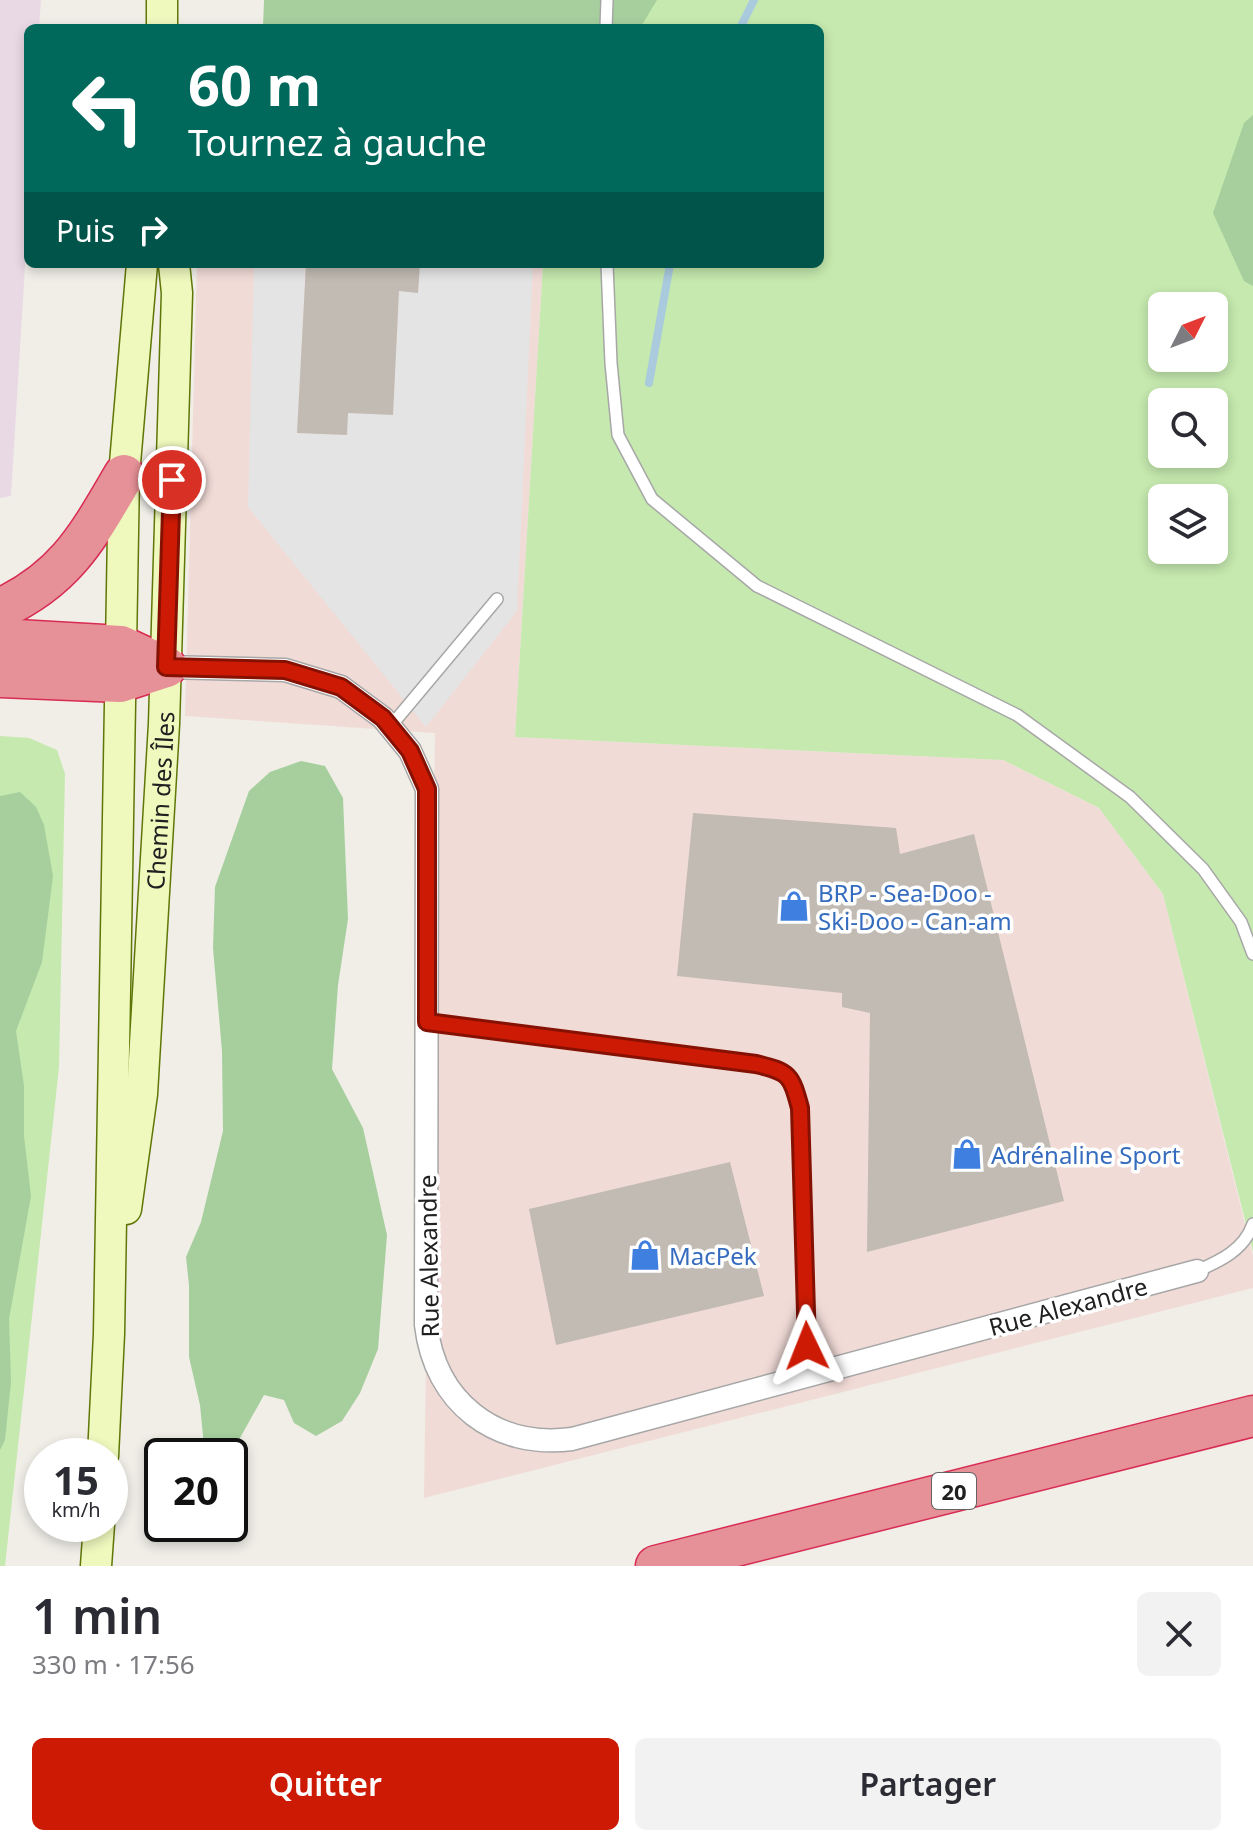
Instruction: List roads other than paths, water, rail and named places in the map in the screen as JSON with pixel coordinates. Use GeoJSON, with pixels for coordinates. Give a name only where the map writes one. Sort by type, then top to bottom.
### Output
{"type":"FeatureCollection","features":[{"type":"Feature","properties":{"kind":"highway"},"geometry":{"type":"LineString","coordinates":[[0,609],[22,598],[62,569],[92,530],[124,475]]}},
{"type":"Feature","properties":{"kind":"highway"},"geometry":{"type":"LineString","coordinates":[[0,639],[121,664],[166,667]]}},
{"type":"Feature","properties":{"kind":"highway"},"geometry":{"type":"LineString","coordinates":[[0,677],[121,664]]}},
{"type":"Feature","properties":{"kind":"highway","name":"20"},"geometry":{"type":"LineString","coordinates":[[656,1566],[1253,1416]]}},
{"type":"Feature","properties":{"kind":"main road"},"geometry":{"type":"LineString","coordinates":[[162,0],[162,24]]}},
{"type":"Feature","properties":{"kind":"main road","name":"Chemin des Îles"},"geometry":{"type":"LineString","coordinates":[[104,1438],[109,1334],[124,475],[142,268]]}},
{"type":"Feature","properties":{"kind":"main road","name":"Chemin des Îles"},"geometry":{"type":"LineString","coordinates":[[109,1334],[142,1094],[166,667],[177,293],[174,268]]}},
{"type":"Feature","properties":{"kind":"main road"},"geometry":{"type":"LineString","coordinates":[[96,1566],[98,1542]]}},
{"type":"Feature","properties":{"kind":"street","name":"Rue Alexandre"},"geometry":{"type":"LineString","coordinates":[[166,667],[285,670],[341,687],[383,718],[410,751],[427,789],[426,1325],[431,1354],[443,1382],[462,1405],[485,1424],[512,1436],[557,1441],[1197,1271]]}},
{"type":"Feature","properties":{"kind":"lane"},"geometry":{"type":"LineString","coordinates":[[606,24],[607,0]]}},
{"type":"Feature","properties":{"kind":"lane"},"geometry":{"type":"LineString","coordinates":[[607,268],[618,435],[652,499],[757,586],[1017,715],[1130,797],[1203,869],[1241,922],[1253,954]]}},
{"type":"Feature","properties":{"kind":"lane"},"geometry":{"type":"LineString","coordinates":[[390,727],[497,599]]}},
{"type":"Feature","properties":{"kind":"lane"},"geometry":{"type":"LineString","coordinates":[[427,1022],[756,1064],[778,1069],[793,1081],[800,1108],[808,1376]]}},
{"type":"Feature","properties":{"kind":"lane"},"geometry":{"type":"LineString","coordinates":[[1197,1271],[1223,1260],[1249,1235],[1253,1224]]}},
{"type":"Feature","properties":{"kind":"waterway"},"geometry":{"type":"LineString","coordinates":[[742,24],[754,0]]}},
{"type":"Feature","properties":{"kind":"waterway"},"geometry":{"type":"LineString","coordinates":[[649,383],[669,268]]}},
{"type":"Feature","properties":{"kind":"place","name":"BRP - Sea-Doo - Ski-Doo - Can-am"},"geometry":{"type":"Point","coordinates":[794,906]}},
{"type":"Feature","properties":{"kind":"place","name":"Adrénaline Sport"},"geometry":{"type":"Point","coordinates":[967,1154]}},
{"type":"Feature","properties":{"kind":"place","name":"MacPek"},"geometry":{"type":"Point","coordinates":[645,1255]}}]}
